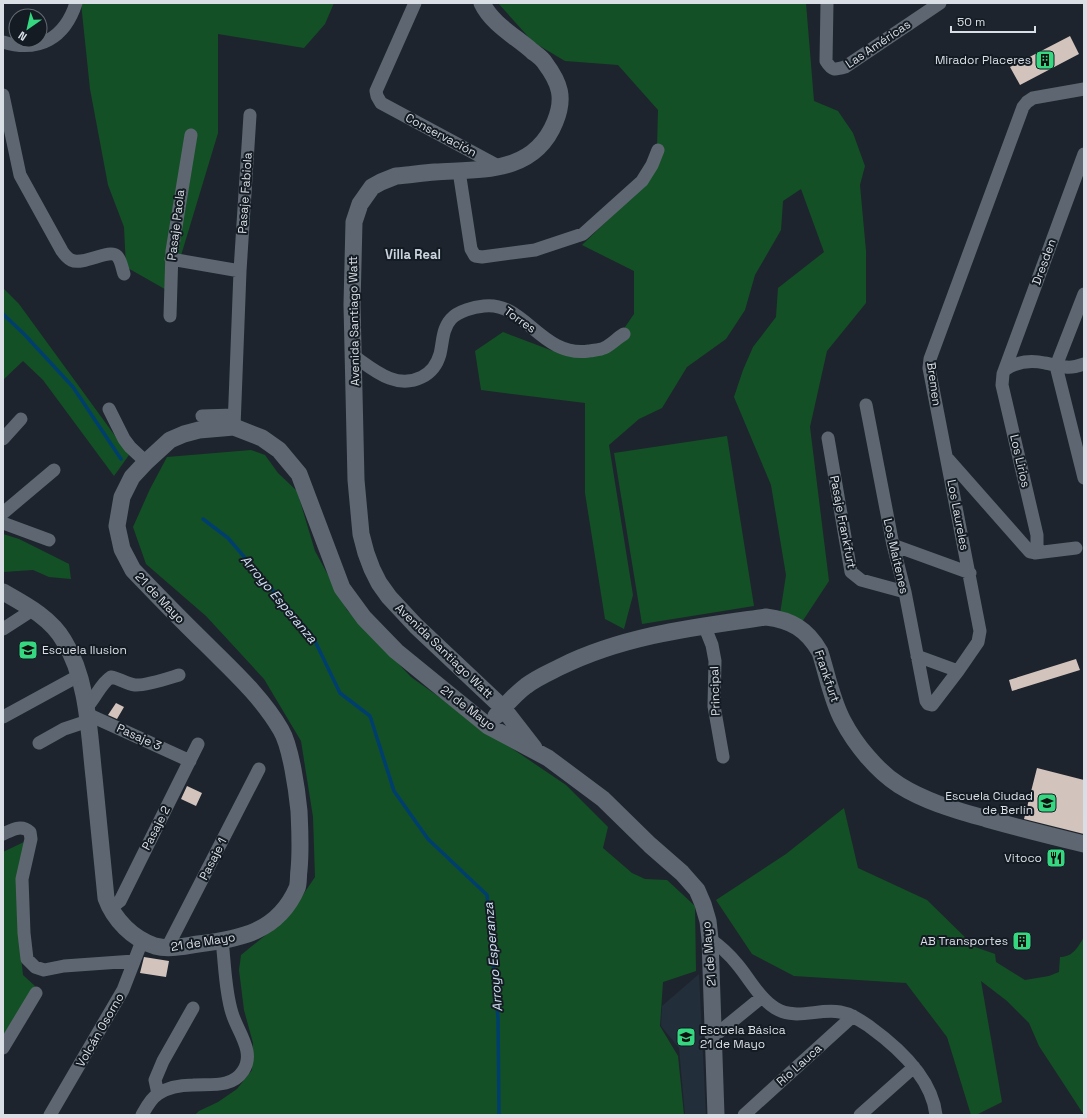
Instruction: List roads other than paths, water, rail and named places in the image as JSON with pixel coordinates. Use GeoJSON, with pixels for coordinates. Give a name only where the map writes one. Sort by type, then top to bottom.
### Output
{"type":"FeatureCollection","features":[{"type":"Feature","properties":{"kind":"street"},"geometry":{"type":"LineString","coordinates":[[3,42],[28,46],[54,37],[65,26],[76,3]]}},
{"type":"Feature","properties":{"kind":"street","name":"Conservación"},"geometry":{"type":"LineString","coordinates":[[415,3],[376,91],[377,96],[381,103],[500,167]]}},
{"type":"Feature","properties":{"kind":"street","name":"Avenida Santiago Watt"},"geometry":{"type":"LineString","coordinates":[[482,3],[496,22],[544,61],[557,79],[560,94],[559,113],[551,132],[539,148],[523,160],[500,167],[396,176],[372,187],[360,204],[354,222],[352,255],[356,480],[361,534],[366,553],[372,569],[386,592],[401,611],[503,708],[538,752]]}},
{"type":"Feature","properties":{"kind":"street","name":"Las Américas"},"geometry":{"type":"LineString","coordinates":[[827,3],[826,61],[830,67],[836,70],[845,67],[940,3]]}},
{"type":"Feature","properties":{"kind":"street","name":"Bremen"},"geometry":{"type":"LineString","coordinates":[[1035,554],[1026,548],[947,457],[929,368],[930,359],[1023,107],[1033,98],[1084,89]]}},
{"type":"Feature","properties":{"kind":"street"},"geometry":{"type":"LineString","coordinates":[[3,95],[20,175],[62,251],[69,259],[76,262],[114,254],[119,257],[124,274]]}},
{"type":"Feature","properties":{"kind":"street","name":"Pasaje Fabiola"},"geometry":{"type":"LineString","coordinates":[[234,421],[240,271],[250,115]]}},
{"type":"Feature","properties":{"kind":"street","name":"Pasaje Paola"},"geometry":{"type":"LineString","coordinates":[[170,316],[171,259],[182,179],[190,135]]}},
{"type":"Feature","properties":{"kind":"street"},"geometry":{"type":"LineString","coordinates":[[459,171],[472,249],[475,256],[482,257],[535,250],[583,234],[642,181],[652,165],[658,150]]}},
{"type":"Feature","properties":{"kind":"street","name":"Dresden"},"geometry":{"type":"LineString","coordinates":[[1006,369],[1011,350],[1084,154]]}},
{"type":"Feature","properties":{"kind":"street"},"geometry":{"type":"LineString","coordinates":[[171,259],[240,271]]}},
{"type":"Feature","properties":{"kind":"street"},"geometry":{"type":"LineString","coordinates":[[1084,294],[1050,364],[1084,478]]}},
{"type":"Feature","properties":{"kind":"street","name":"Torres"},"geometry":{"type":"LineString","coordinates":[[354,356],[378,374],[402,381],[414,380],[430,372],[436,365],[440,354],[444,331],[451,320],[459,314],[483,306],[494,305],[504,307],[549,342],[561,349],[583,352],[604,348],[624,334]]}},
{"type":"Feature","properties":{"kind":"street"},"geometry":{"type":"LineString","coordinates":[[1011,350],[1050,364]]}},
{"type":"Feature","properties":{"kind":"street"},"geometry":{"type":"LineString","coordinates":[[1006,369],[1017,364],[1028,362],[1072,367],[1084,364]]}},
{"type":"Feature","properties":{"kind":"street","name":"Los Lirios"},"geometry":{"type":"LineString","coordinates":[[1006,369],[1003,374],[1002,385],[1037,535],[1037,547],[1035,554]]}},
{"type":"Feature","properties":{"kind":"street","name":"Torres"},"geometry":{"type":"LineString","coordinates":[[354,375],[378,374]]}},
{"type":"Feature","properties":{"kind":"street","name":"Los Maitenes"},"geometry":{"type":"LineString","coordinates":[[866,405],[893,545],[905,592],[926,701],[930,705]]}},
{"type":"Feature","properties":{"kind":"street"},"geometry":{"type":"LineString","coordinates":[[109,409],[124,439],[146,462]]}},
{"type":"Feature","properties":{"kind":"street","name":"21 de Mayo"},"geometry":{"type":"LineString","coordinates":[[202,416],[234,421],[279,450],[299,474],[342,588],[364,618],[396,651],[488,726],[538,752],[562,767],[603,799],[650,845],[690,880],[697,890],[703,904],[708,921],[710,939],[716,1115]]}},
{"type":"Feature","properties":{"kind":"street"},"geometry":{"type":"LineString","coordinates":[[3,440],[22,419]]}},
{"type":"Feature","properties":{"kind":"street","name":"21 de Mayo"},"geometry":{"type":"LineString","coordinates":[[3,592],[34,609],[46,620],[64,640],[80,675],[87,715],[106,898],[110,909],[130,932],[142,941],[155,946],[167,948],[222,941],[250,934],[264,928],[276,919],[287,906],[297,887],[301,843],[298,803],[294,775],[282,732],[269,710],[248,685],[132,570],[122,549],[117,526],[122,497],[132,477],[170,440],[184,434],[234,421]]}},
{"type":"Feature","properties":{"kind":"street","name":"Pasaje Frankfurt"},"geometry":{"type":"LineString","coordinates":[[828,438],[851,572],[861,580],[905,592]]}},
{"type":"Feature","properties":{"kind":"street","name":"Los Laureles"},"geometry":{"type":"LineString","coordinates":[[930,705],[934,703],[978,642],[980,630],[947,457]]}},
{"type":"Feature","properties":{"kind":"street"},"geometry":{"type":"LineString","coordinates":[[3,514],[54,470]]}},
{"type":"Feature","properties":{"kind":"street"},"geometry":{"type":"LineString","coordinates":[[3,523],[49,540]]}},
{"type":"Feature","properties":{"kind":"street","name":"Los Laureles"},"geometry":{"type":"LineString","coordinates":[[893,545],[970,573]]}},
{"type":"Feature","properties":{"kind":"street"},"geometry":{"type":"LineString","coordinates":[[1035,554],[1076,548]]}},
{"type":"Feature","properties":{"kind":"street"},"geometry":{"type":"LineString","coordinates":[[3,629],[34,609]]}},
{"type":"Feature","properties":{"kind":"street","name":"Frankfurt"},"geometry":{"type":"LineString","coordinates":[[488,726],[503,708],[525,687],[538,678],[577,658],[632,640],[704,625],[766,617],[788,621],[806,633],[820,652],[836,704],[843,721],[857,742],[876,765],[899,785],[926,799],[951,809],[1084,844]]}},
{"type":"Feature","properties":{"kind":"street","name":"Principal"},"geometry":{"type":"LineString","coordinates":[[704,625],[712,645],[715,661],[714,706],[723,757]]}},
{"type":"Feature","properties":{"kind":"street"},"geometry":{"type":"LineString","coordinates":[[918,656],[958,671]]}},
{"type":"Feature","properties":{"kind":"street"},"geometry":{"type":"LineString","coordinates":[[3,717],[80,675]]}},
{"type":"Feature","properties":{"kind":"street"},"geometry":{"type":"LineString","coordinates":[[39,743],[87,715],[92,702],[103,684],[111,677],[116,677],[132,684],[140,685],[179,676]]}},
{"type":"Feature","properties":{"kind":"street","name":"Pasaje 3"},"geometry":{"type":"LineString","coordinates":[[87,715],[190,761]]}},
{"type":"Feature","properties":{"kind":"street","name":"Pasaje 2"},"geometry":{"type":"LineString","coordinates":[[110,909],[120,901],[198,744]]}},
{"type":"Feature","properties":{"kind":"street","name":"Pasaje 1"},"geometry":{"type":"LineString","coordinates":[[167,948],[259,769]]}},
{"type":"Feature","properties":{"kind":"street"},"geometry":{"type":"LineString","coordinates":[[3,834],[19,827],[26,828],[30,832],[22,879],[24,933],[27,959],[35,968],[44,970],[64,966],[134,961]]}},
{"type":"Feature","properties":{"kind":"street"},"geometry":{"type":"LineString","coordinates":[[710,939],[721,947],[737,964],[762,997],[774,1007],[784,1012],[793,1014],[839,1012],[853,1016],[883,1037],[914,1067],[927,1086],[933,1100],[936,1115]]}},
{"type":"Feature","properties":{"kind":"street","name":"Volcán Osorno"},"geometry":{"type":"LineString","coordinates":[[50,1115],[123,990],[142,941]]}},
{"type":"Feature","properties":{"kind":"street"},"geometry":{"type":"LineString","coordinates":[[142,1115],[147,1106],[158,1094],[184,1085],[214,1085],[232,1081],[243,1071],[247,1064],[246,1045],[232,1014],[228,999],[222,941]]}},
{"type":"Feature","properties":{"kind":"street"},"geometry":{"type":"LineString","coordinates":[[3,1048],[36,993]]}},
{"type":"Feature","properties":{"kind":"street"},"geometry":{"type":"LineString","coordinates":[[713,1037],[762,997]]}},
{"type":"Feature","properties":{"kind":"street"},"geometry":{"type":"LineString","coordinates":[[158,1094],[155,1080],[160,1067],[193,1008]]}},
{"type":"Feature","properties":{"kind":"street","name":"Río Lauca"},"geometry":{"type":"LineString","coordinates":[[744,1115],[853,1016]]}},
{"type":"Feature","properties":{"kind":"street"},"geometry":{"type":"LineString","coordinates":[[860,1115],[914,1067]]}},
{"type":"Feature","properties":{"kind":"waterway"},"geometry":{"type":"LineString","coordinates":[[3,314],[24,334],[73,387],[121,459]]}},
{"type":"Feature","properties":{"kind":"waterway","name":"Arroyo Esperanza"},"geometry":{"type":"LineString","coordinates":[[203,519],[228,538],[313,637],[340,693],[370,716],[394,791],[428,839],[487,895],[498,1018],[499,1115]]}},
{"type":"Feature","properties":{"kind":"place","name":"Mirador Placeres"},"geometry":{"type":"Point","coordinates":[1045,60]}},
{"type":"Feature","properties":{"kind":"place","name":"Escuela Ilusion"},"geometry":{"type":"Point","coordinates":[28,650]}},
{"type":"Feature","properties":{"kind":"place","name":"Escuela Ciudad de Berlín"},"geometry":{"type":"Point","coordinates":[1047,803]}},
{"type":"Feature","properties":{"kind":"place","name":"Vitoco"},"geometry":{"type":"Point","coordinates":[1056,858]}},
{"type":"Feature","properties":{"kind":"place","name":"AB Transportes"},"geometry":{"type":"Point","coordinates":[1022,941]}},
{"type":"Feature","properties":{"kind":"place","name":"Escuela Básica 21 de Mayo"},"geometry":{"type":"Point","coordinates":[686,1037]}},
{"type":"Feature","properties":{"kind":"district","name":"Villa Real"},"geometry":{"type":"Point","coordinates":[413,254]}}]}
